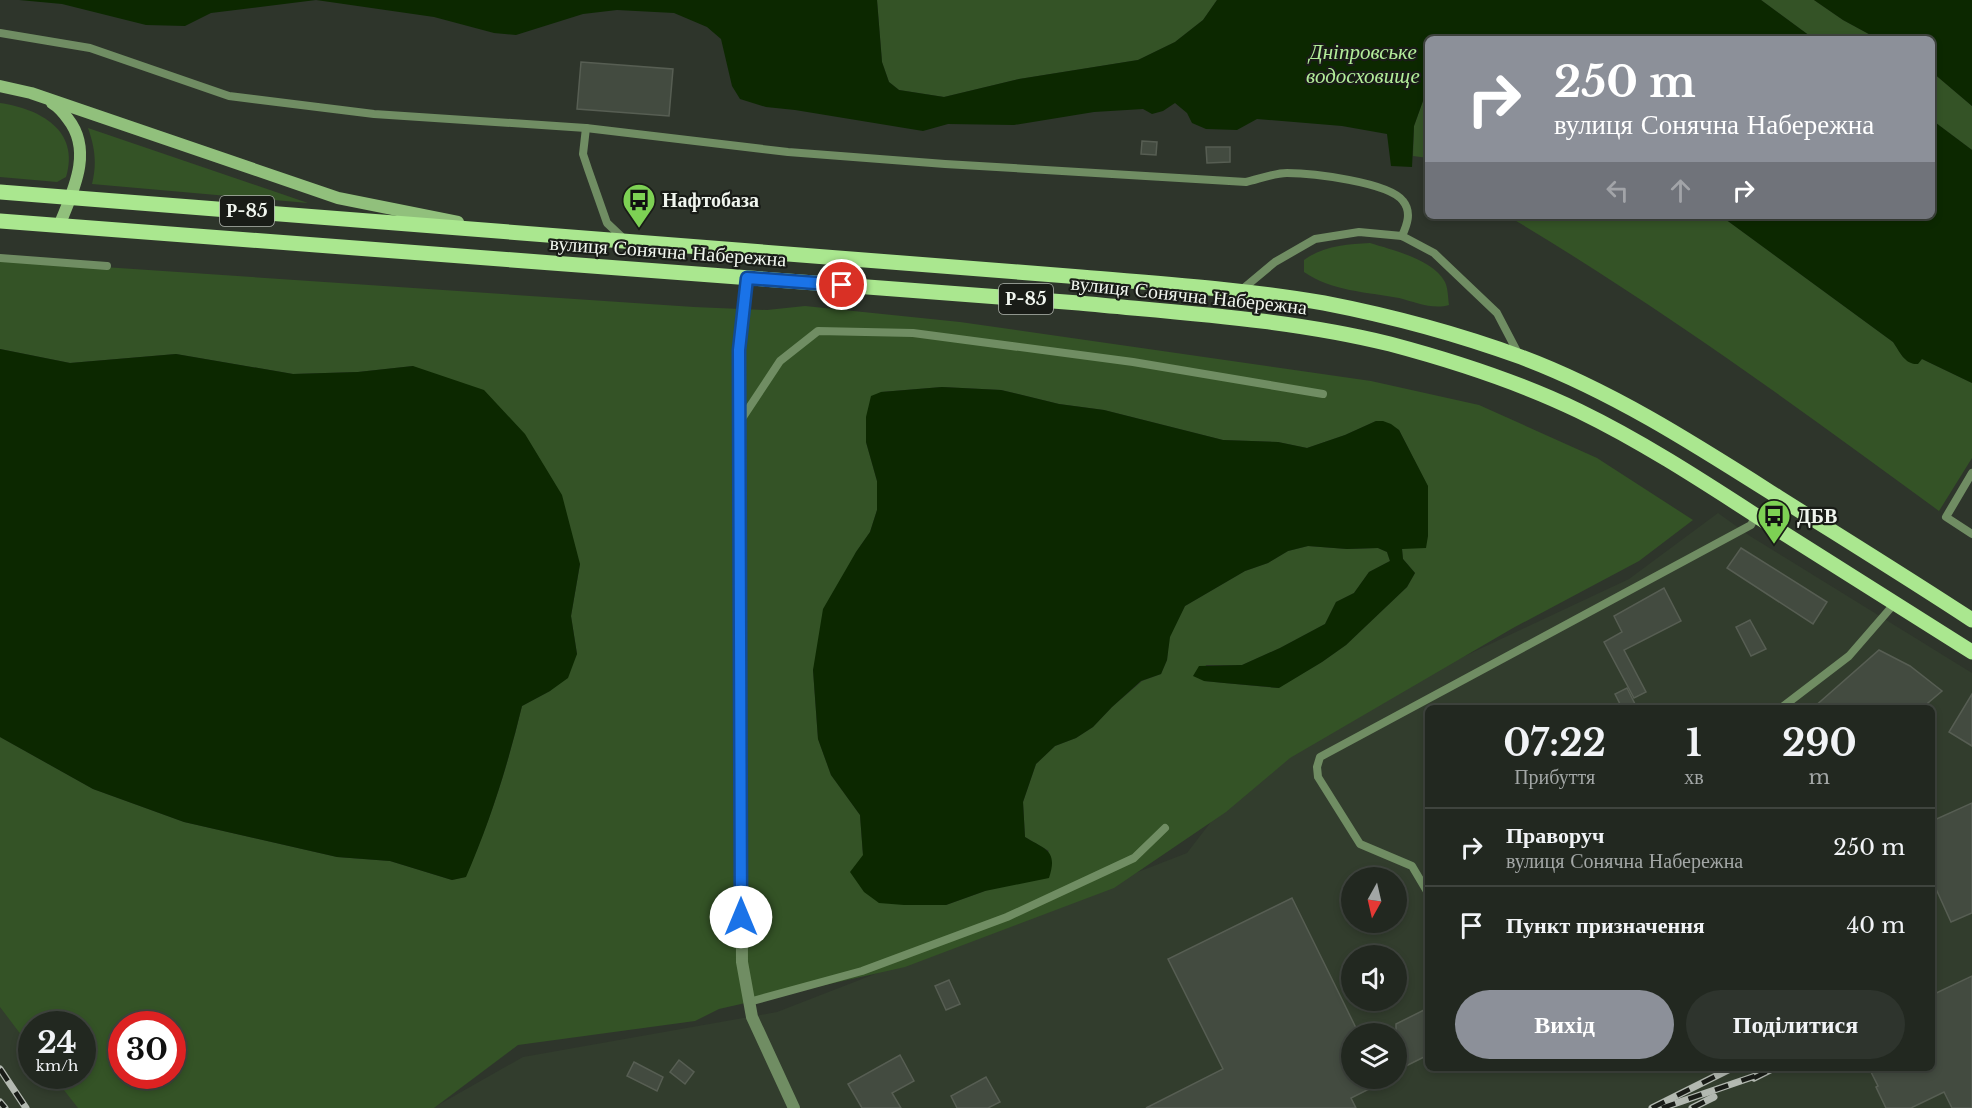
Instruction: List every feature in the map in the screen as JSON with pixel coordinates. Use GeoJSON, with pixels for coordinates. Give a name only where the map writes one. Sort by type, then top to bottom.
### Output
{"type":"FeatureCollection","features":[{"type":"Feature","properties":{"kind":"main road"},"geometry":{"type":"LineString","coordinates":[[0,86],[31,93],[338,198],[494,230]]}},
{"type":"Feature","properties":{"kind":"main road"},"geometry":{"type":"LineString","coordinates":[[31,93],[58,106],[72,123],[78,140],[81,157],[79,172],[59,225]]}},
{"type":"Feature","properties":{"kind":"main road","name":"вулиця Сонячна Набережна"},"geometry":{"type":"LineString","coordinates":[[0,192],[1081,277],[1238,292],[1360,310],[1451,334],[1520,357],[1590,387],[1671,431],[1972,620]]}},
{"type":"Feature","properties":{"kind":"main road","name":"вулиця Сонячна Набережна"},"geometry":{"type":"LineString","coordinates":[[0,221],[1079,303],[1192,314],[1315,330],[1390,344],[1495,377],[1578,411],[1658,454],[1972,652]]}},
{"type":"Feature","properties":{"kind":"street"},"geometry":{"type":"LineString","coordinates":[[747,278],[739,350],[742,962],[752,1017],[794,1108]]}},
{"type":"Feature","properties":{"kind":"lane"},"geometry":{"type":"LineString","coordinates":[[0,33],[90,48],[229,96],[374,114],[586,128],[788,152],[945,164],[1246,182],[1285,172],[1355,181],[1384,189],[1403,200],[1408,212],[1407,225],[1402,236]]}},
{"type":"Feature","properties":{"kind":"lane"},"geometry":{"type":"LineString","coordinates":[[586,128],[583,154],[607,223],[626,240]]}},
{"type":"Feature","properties":{"kind":"lane"},"geometry":{"type":"LineString","coordinates":[[1238,292],[1275,262],[1315,239],[1359,232],[1402,236],[1434,253],[1497,313],[1520,357]]}},
{"type":"Feature","properties":{"kind":"lane"},"geometry":{"type":"LineString","coordinates":[[0,258],[107,266]]}},
{"type":"Feature","properties":{"kind":"lane"},"geometry":{"type":"LineString","coordinates":[[739,423],[780,361],[818,331],[913,333],[1133,362],[1323,394]]}},
{"type":"Feature","properties":{"kind":"lane"},"geometry":{"type":"LineString","coordinates":[[1972,473],[1946,517],[1972,534]]}},
{"type":"Feature","properties":{"kind":"lane"},"geometry":{"type":"LineString","coordinates":[[1425,888],[1412,866],[1360,844],[1318,777],[1317,767],[1320,757],[1751,525],[1756,515]]}},
{"type":"Feature","properties":{"kind":"lane"},"geometry":{"type":"LineString","coordinates":[[1785,705],[1849,656],[1895,603]]}},
{"type":"Feature","properties":{"kind":"lane"},"geometry":{"type":"LineString","coordinates":[[749,1002],[862,971],[1007,917],[1134,858],[1165,828]]}},
{"type":"Feature","properties":{"kind":"shaded area"},"geometry":{"type":"Polygon","coordinates":[[[877,0],[1217,0],[1203,20],[1175,42],[1138,60],[1019,79],[944,97],[899,90],[889,82],[882,62],[877,0]]]}},
{"type":"Feature","properties":{"kind":"shaded area"},"geometry":{"type":"Polygon","coordinates":[[[1761,0],[1814,0],[1843,20],[1872,36],[1810,36],[1761,0]]]}},
{"type":"Feature","properties":{"kind":"shaded area"},"geometry":{"type":"Polygon","coordinates":[[[1935,75],[1972,106],[1972,150],[1935,122],[1935,75]]]}},
{"type":"Feature","properties":{"kind":"shaded area"},"geometry":{"type":"Polygon","coordinates":[[[1425,95],[1425,158],[1413,156],[1414,126],[1425,95]]]}},
{"type":"Feature","properties":{"kind":"shaded area"},"geometry":{"type":"Polygon","coordinates":[[[0,103],[29,110],[53,125],[62,135],[67,146],[69,161],[66,177],[57,182],[0,177],[0,103]]]}},
{"type":"Feature","properties":{"kind":"shaded area"},"geometry":{"type":"Polygon","coordinates":[[[88,128],[308,203],[92,184],[95,156],[88,128]]]}},
{"type":"Feature","properties":{"kind":"shaded area"},"geometry":{"type":"Polygon","coordinates":[[[1513,219],[1725,219],[1893,342],[1903,357],[1922,359],[1972,383],[1972,458],[1939,511],[1673,321],[1513,219]]]}},
{"type":"Feature","properties":{"kind":"shaded area"},"geometry":{"type":"Polygon","coordinates":[[[1370,243],[1411,256],[1431,267],[1445,282],[1449,305],[1430,306],[1350,290],[1326,283],[1304,272],[1304,260],[1311,255],[1344,245],[1370,243]]]}},
{"type":"Feature","properties":{"kind":"shaded area"},"geometry":{"type":"Polygon","coordinates":[[[0,260],[694,307],[767,310],[805,306],[960,322],[1371,381],[1479,405],[1597,458],[1693,520],[1639,561],[1513,628],[1290,758],[1226,812],[1114,888],[905,967],[719,1009],[695,1021],[518,1045],[434,1108],[78,1108],[63,1089],[96,1089],[96,1011],[18,1011],[18,1031],[0,1007],[0,737],[93,789],[184,822],[337,857],[390,861],[452,880],[465,877],[498,793],[522,706],[550,691],[577,654],[571,616],[580,564],[413,366],[358,372],[293,374],[176,354],[70,363],[0,349],[0,260]],[[942,387],[881,392],[866,442],[877,481],[877,510],[870,532],[856,552],[813,670],[818,739],[831,775],[860,815],[863,855],[946,905],[985,891],[1049,851],[1025,837],[1023,802],[1036,764],[1055,746],[1076,738],[1093,727],[1142,681],[1161,674],[1167,660],[1169,637],[1185,606],[1245,571],[1268,563],[1288,551],[1308,546],[1347,549],[1378,548],[1387,552],[1390,561],[1369,572],[1354,593],[1336,602],[1325,624],[1242,665],[1206,665],[1204,681],[1278,688],[1346,645],[1407,587],[1415,573],[1403,559],[1402,549],[1428,536],[1428,487],[1399,430],[1376,421],[1307,448],[1278,442],[1223,440],[1104,410],[1059,404],[1001,390],[942,387]]]}},
{"type":"Feature","properties":{"kind":"shaded area"},"geometry":{"type":"Polygon","coordinates":[[[1718,513],[1750,536],[1972,673],[1972,1108],[433,1108],[523,1057],[777,1012],[1187,853],[1267,749],[1629,579],[1718,513]]]}},
{"type":"Feature","properties":{"kind":"shaded area"},"geometry":{"type":"Polygon","coordinates":[[[0,999],[18,1022],[18,1089],[73,1089],[88,1108],[0,1108],[0,999]]]}},
{"type":"Feature","properties":{"kind":"water"},"geometry":{"type":"Polygon","coordinates":[[[19,0],[316,0],[211,13],[185,26],[146,25],[62,4],[19,0]]]}},
{"type":"Feature","properties":{"kind":"water","name":"Дніпровське водосховище"},"geometry":{"type":"Polygon","coordinates":[[[316,0],[877,0],[882,62],[889,82],[899,90],[944,97],[1019,79],[1138,60],[1175,42],[1203,20],[1217,0],[1761,0],[1810,36],[1425,36],[1425,95],[1414,126],[1412,167],[1391,166],[1387,134],[1342,126],[1257,119],[1237,130],[1206,129],[1192,123],[1187,113],[1175,103],[1163,111],[1152,114],[1143,109],[1094,112],[1014,125],[948,124],[923,131],[766,107],[740,99],[732,86],[721,39],[707,27],[674,13],[617,10],[583,14],[516,35],[494,33],[434,17],[316,0]]]}},
{"type":"Feature","properties":{"kind":"water"},"geometry":{"type":"Polygon","coordinates":[[[1814,0],[1972,0],[1972,106],[1935,75],[1935,36],[1872,36],[1843,20],[1814,0]]]}},
{"type":"Feature","properties":{"kind":"water"},"geometry":{"type":"Polygon","coordinates":[[[1935,122],[1972,150],[1972,383],[1922,359],[1918,364],[1913,364],[1903,357],[1893,342],[1725,219],[1935,219],[1935,122]]]}},
{"type":"Feature","properties":{"kind":"water"},"geometry":{"type":"Polygon","coordinates":[[[0,349],[70,363],[176,354],[293,374],[358,372],[413,366],[484,390],[525,434],[562,495],[580,564],[571,616],[577,654],[568,678],[522,706],[498,793],[466,877],[452,880],[390,861],[337,857],[184,822],[93,789],[0,737],[0,349]]]}},
{"type":"Feature","properties":{"kind":"water"},"geometry":{"type":"Polygon","coordinates":[[[942,387],[1001,390],[1059,404],[1104,410],[1223,440],[1278,442],[1307,448],[1376,421],[1383,421],[1399,430],[1428,486],[1428,536],[1426,548],[1402,549],[1403,559],[1415,573],[1407,587],[1346,645],[1279,688],[1204,681],[1193,676],[1199,666],[1242,665],[1325,624],[1336,602],[1354,593],[1369,572],[1390,561],[1387,552],[1378,548],[1347,549],[1308,546],[1288,551],[1268,563],[1245,571],[1185,606],[1170,637],[1167,660],[1161,674],[1141,681],[1093,727],[1076,738],[1055,746],[1036,764],[1023,802],[1025,837],[1044,848],[1051,856],[1049,878],[985,891],[946,905],[879,903],[864,892],[850,872],[863,855],[860,815],[831,775],[818,739],[813,670],[823,609],[870,532],[877,510],[877,481],[866,442],[866,417],[871,396],[881,392],[942,387]]]}},
{"type":"Feature","properties":{"kind":"building"},"geometry":{"type":"Polygon","coordinates":[[[581,62],[673,69],[669,116],[577,109],[581,62]]]}},
{"type":"Feature","properties":{"kind":"building"},"geometry":{"type":"Polygon","coordinates":[[[1142,141],[1157,142],[1156,155],[1141,154],[1142,141]]]}},
{"type":"Feature","properties":{"kind":"building"},"geometry":{"type":"Polygon","coordinates":[[[1206,147],[1230,147],[1230,162],[1207,163],[1206,147]]]}},
{"type":"Feature","properties":{"kind":"building"},"geometry":{"type":"Polygon","coordinates":[[[1741,548],[1827,602],[1813,624],[1727,568],[1741,548]]]}},
{"type":"Feature","properties":{"kind":"building"},"geometry":{"type":"Polygon","coordinates":[[[1664,588],[1681,621],[1624,650],[1646,692],[1634,698],[1604,642],[1622,632],[1614,616],[1664,588]]]}},
{"type":"Feature","properties":{"kind":"building"},"geometry":{"type":"Polygon","coordinates":[[[1750,620],[1766,649],[1751,656],[1736,627],[1750,620]]]}},
{"type":"Feature","properties":{"kind":"building"},"geometry":{"type":"Polygon","coordinates":[[[1879,650],[1910,666],[1942,691],[1926,705],[1816,705],[1879,650]]]}},
{"type":"Feature","properties":{"kind":"building"},"geometry":{"type":"Polygon","coordinates":[[[1627,688],[1636,705],[1620,705],[1615,694],[1627,688]]]}},
{"type":"Feature","properties":{"kind":"building"},"geometry":{"type":"Polygon","coordinates":[[[1972,694],[1972,746],[1949,732],[1972,694]]]}},
{"type":"Feature","properties":{"kind":"building"},"geometry":{"type":"Polygon","coordinates":[[[1972,803],[1972,913],[1951,922],[1935,887],[1935,820],[1972,803]]]}},
{"type":"Feature","properties":{"kind":"building"},"geometry":{"type":"Polygon","coordinates":[[[1292,898],[1341,997],[1341,1011],[1348,1011],[1354,1023],[1341,1023],[1341,1089],[1369,1089],[1351,1098],[1356,1108],[1146,1108],[1223,1069],[1168,959],[1292,898]]]}},
{"type":"Feature","properties":{"kind":"building"},"geometry":{"type":"Polygon","coordinates":[[[1972,976],[1972,1108],[1952,1108],[1944,1092],[1911,1108],[1886,1108],[1870,1071],[1935,1071],[1935,994],[1972,976]]]}},
{"type":"Feature","properties":{"kind":"building"},"geometry":{"type":"Polygon","coordinates":[[[949,980],[960,1004],[946,1010],[935,986],[949,980]]]}},
{"type":"Feature","properties":{"kind":"building"},"geometry":{"type":"Polygon","coordinates":[[[1425,1010],[1425,1056],[1407,1066],[1407,1023],[1398,1023],[1425,1010]]]}},
{"type":"Feature","properties":{"kind":"building"},"geometry":{"type":"Polygon","coordinates":[[[900,1055],[914,1081],[892,1093],[901,1108],[862,1108],[848,1084],[900,1055]]]}},
{"type":"Feature","properties":{"kind":"building"},"geometry":{"type":"Polygon","coordinates":[[[679,1060],[694,1072],[685,1084],[670,1072],[679,1060]]]}},
{"type":"Feature","properties":{"kind":"building"},"geometry":{"type":"Polygon","coordinates":[[[634,1062],[663,1077],[657,1091],[627,1076],[634,1062]]]}},
{"type":"Feature","properties":{"kind":"building"},"geometry":{"type":"Polygon","coordinates":[[[986,1077],[1000,1102],[988,1108],[957,1108],[951,1096],[986,1077]]]}},
{"type":"Feature","properties":{"kind":"railway"},"geometry":{"type":"LineString","coordinates":[[0,1069],[26,1108]]}},
{"type":"Feature","properties":{"kind":"railway"},"geometry":{"type":"LineString","coordinates":[[1652,1108],[1726,1071]]}},
{"type":"Feature","properties":{"kind":"railway"},"geometry":{"type":"LineString","coordinates":[[1754,1078],[1768,1071]]}},
{"type":"Feature","properties":{"kind":"railway"},"geometry":{"type":"LineString","coordinates":[[1662,1108],[1761,1074]]}},
{"type":"Feature","properties":{"kind":"railway"},"geometry":{"type":"LineString","coordinates":[[1692,1108],[1714,1097]]}},
{"type":"Feature","properties":{"kind":"railway"},"geometry":{"type":"LineString","coordinates":[[0,1102],[5,1108]]}},
{"type":"Feature","properties":{"kind":"place","name":"Нафтобаза"},"geometry":{"type":"Point","coordinates":[639,229]}},
{"type":"Feature","properties":{"kind":"place","name":"ДБВ"},"geometry":{"type":"Point","coordinates":[1774,545]}},
{"type":"Feature","properties":{"kind":"route"},"geometry":{"type":"LineString","coordinates":[[741,917],[739,350],[747,278],[842,285]]}}]}
